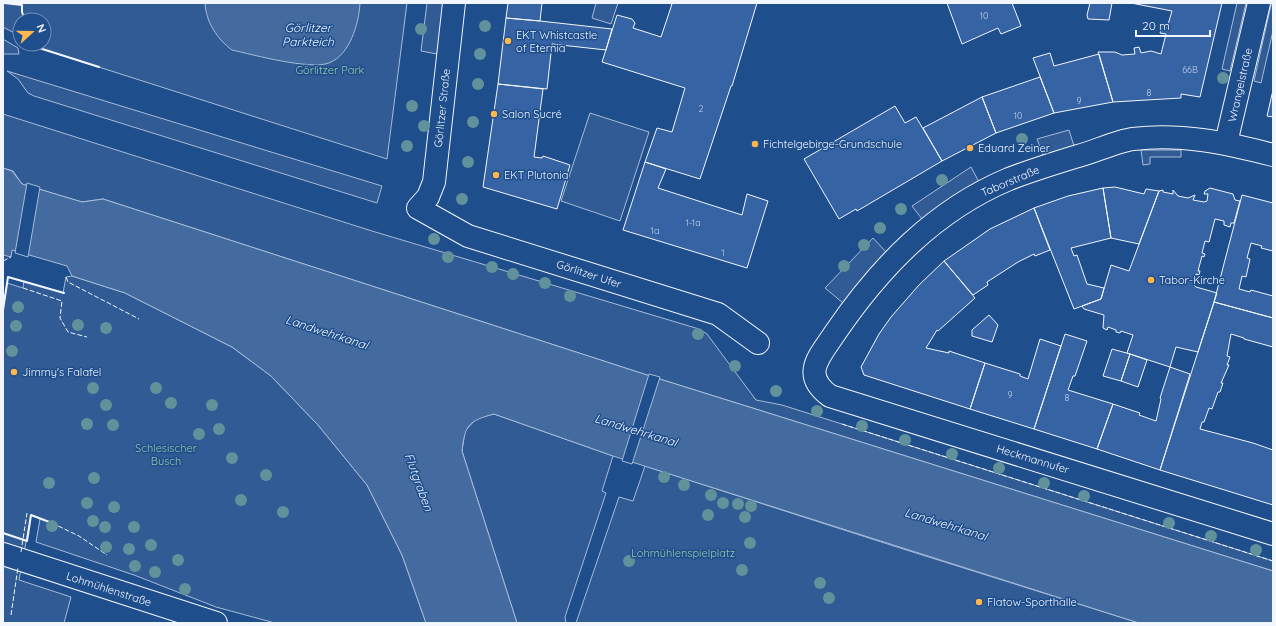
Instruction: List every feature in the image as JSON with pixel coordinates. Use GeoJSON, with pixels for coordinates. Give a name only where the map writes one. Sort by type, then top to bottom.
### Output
{"type":"FeatureCollection","features":[{"type":"Feature","properties":{"kind":"street","name":"Görlitzer Straße"},"geometry":{"type":"LineString","coordinates":[[418,208],[428,197],[434,182],[454,3]]}},
{"type":"Feature","properties":{"kind":"street","name":"Wrangelstraße"},"geometry":{"type":"LineString","coordinates":[[1226,143],[1259,3]]}},
{"type":"Feature","properties":{"kind":"street","name":"Taborstraße"},"geometry":{"type":"LineString","coordinates":[[815,363],[851,309],[893,259],[941,217],[984,191],[1038,168],[1131,139],[1194,138],[1226,143],[1273,155]]}},
{"type":"Feature","properties":{"kind":"street","name":"Görlitzer Ufer"},"geometry":{"type":"LineString","coordinates":[[418,208],[468,236],[718,314],[758,343]]}},
{"type":"Feature","properties":{"kind":"street","name":"Heckmannufer"},"geometry":{"type":"LineString","coordinates":[[815,363],[814,375],[820,388],[830,396],[1273,534]]}},
{"type":"Feature","properties":{"kind":"street","name":"Lohmühlenstraße"},"geometry":{"type":"LineString","coordinates":[[3,554],[216,623]]}},
{"type":"Feature","properties":{"kind":"shaded area","name":"Görlitzer Park"},"geometry":{"type":"Polygon","coordinates":[[[3,3],[407,3],[387,159],[52,52],[52,12],[12,12],[12,32],[3,27],[3,3]]]}},
{"type":"Feature","properties":{"kind":"shaded area"},"geometry":{"type":"Polygon","coordinates":[[[427,3],[444,3],[437,54],[421,51],[427,3]]]}},
{"type":"Feature","properties":{"kind":"shaded area"},"geometry":{"type":"Polygon","coordinates":[[[596,3],[618,3],[611,24],[592,18],[596,3]]]}},
{"type":"Feature","properties":{"kind":"shaded area"},"geometry":{"type":"Polygon","coordinates":[[[1237,3],[1246,3],[1230,71],[1222,69],[1237,3]]]}},
{"type":"Feature","properties":{"kind":"shaded area"},"geometry":{"type":"Polygon","coordinates":[[[1271,5],[1273,5],[1273,31],[1261,83],[1254,81],[1271,5]]]}},
{"type":"Feature","properties":{"kind":"shaded area"},"geometry":{"type":"Polygon","coordinates":[[[3,39],[12,44],[12,52],[19,52],[19,54],[3,54],[3,39]]]}},
{"type":"Feature","properties":{"kind":"shaded area"},"geometry":{"type":"Polygon","coordinates":[[[7,71],[382,186],[377,203],[34,96],[28,93],[18,79],[7,71]]]}},
{"type":"Feature","properties":{"kind":"shaded area"},"geometry":{"type":"Polygon","coordinates":[[[590,113],[649,132],[620,221],[561,201],[590,113]]]}},
{"type":"Feature","properties":{"kind":"shaded area"},"geometry":{"type":"Polygon","coordinates":[[[3,114],[372,231],[699,329],[707,334],[756,400],[782,405],[1273,561],[1273,571],[647,375],[103,199],[82,202],[22,184],[13,171],[3,168],[3,114]]]}},
{"type":"Feature","properties":{"kind":"shaded area"},"geometry":{"type":"Polygon","coordinates":[[[1069,130],[1074,146],[1043,155],[1037,139],[1069,130]]]}},
{"type":"Feature","properties":{"kind":"shaded area"},"geometry":{"type":"Polygon","coordinates":[[[1141,150],[1181,150],[1181,157],[1150,157],[1150,164],[1143,165],[1141,150]]]}},
{"type":"Feature","properties":{"kind":"shaded area"},"geometry":{"type":"Polygon","coordinates":[[[971,167],[979,182],[922,219],[912,206],[971,167]]]}},
{"type":"Feature","properties":{"kind":"shaded area"},"geometry":{"type":"Polygon","coordinates":[[[873,238],[886,252],[843,303],[825,288],[873,238]]]}},
{"type":"Feature","properties":{"kind":"shaded area","name":"Schlesischer Busch"},"geometry":{"type":"Polygon","coordinates":[[[72,276],[125,293],[232,347],[271,376],[318,425],[367,485],[402,555],[426,623],[275,623],[216,607],[134,575],[36,542],[40,519],[31,515],[19,580],[71,597],[64,623],[3,623],[3,310],[7,283],[23,288],[24,281],[63,293],[66,277],[72,276]]]}},
{"type":"Feature","properties":{"kind":"shaded area"},"geometry":{"type":"Polygon","coordinates":[[[494,414],[613,456],[602,491],[606,493],[565,617],[566,623],[517,623],[462,451],[465,431],[477,418],[494,414]]]}},
{"type":"Feature","properties":{"kind":"shaded area","name":"Lohmühlenspielplatz"},"geometry":{"type":"Polygon","coordinates":[[[645,466],[1139,623],[576,623],[619,497],[633,501],[645,466]]]}},
{"type":"Feature","properties":{"kind":"water","name":"Görlitzer Parkteich"},"geometry":{"type":"Polygon","coordinates":[[[205,3],[360,3],[358,20],[352,38],[343,53],[329,63],[309,65],[282,61],[232,50],[213,30],[205,3]]]}},
{"type":"Feature","properties":{"kind":"water"},"geometry":{"type":"Polygon","coordinates":[[[3,168],[12,171],[22,184],[82,202],[103,199],[647,375],[1273,571],[1273,623],[1139,623],[613,456],[494,414],[478,419],[469,425],[465,435],[462,451],[517,623],[426,623],[402,555],[367,485],[318,425],[271,376],[232,347],[125,293],[72,276],[67,266],[12,250],[11,257],[3,255],[3,168]]]}},
{"type":"Feature","properties":{"kind":"pier"},"geometry":{"type":"Polygon","coordinates":[[[27,183],[40,187],[28,257],[15,253],[27,183]]]}},
{"type":"Feature","properties":{"kind":"pier"},"geometry":{"type":"Polygon","coordinates":[[[649,374],[660,377],[632,464],[622,461],[649,374]]]}},
{"type":"Feature","properties":{"kind":"building"},"geometry":{"type":"Polygon","coordinates":[[[508,3],[542,3],[540,21],[506,18],[508,3]]]}},
{"type":"Feature","properties":{"kind":"building"},"geometry":{"type":"Polygon","coordinates":[[[668,3],[757,3],[732,86],[700,179],[645,162],[657,128],[672,132],[685,88],[602,62],[617,15],[632,19],[635,23],[633,28],[661,37],[672,4],[668,3]]]}},
{"type":"Feature","properties":{"kind":"building"},"geometry":{"type":"Polygon","coordinates":[[[947,3],[1012,3],[1021,26],[1001,34],[998,28],[962,44],[947,3]]]}},
{"type":"Feature","properties":{"kind":"building"},"geometry":{"type":"Polygon","coordinates":[[[1090,3],[1112,3],[1109,20],[1088,19],[1087,15],[1090,3]]]}},
{"type":"Feature","properties":{"kind":"building"},"geometry":{"type":"Polygon","coordinates":[[[1131,3],[1222,3],[1200,97],[1181,94],[1181,98],[1113,102],[1098,52],[1115,52],[1122,55],[1135,54],[1134,48],[1139,47],[1141,53],[1151,51],[1161,54],[1166,34],[1160,33],[1162,27],[1167,28],[1172,11],[1131,3]]]}},
{"type":"Feature","properties":{"kind":"building"},"geometry":{"type":"Polygon","coordinates":[[[506,18],[612,29],[606,50],[552,44],[547,89],[498,84],[506,18]]]}},
{"type":"Feature","properties":{"kind":"building"},"geometry":{"type":"Polygon","coordinates":[[[1050,53],[1054,66],[1099,54],[1113,102],[1054,113],[1033,58],[1050,53]]]}},
{"type":"Feature","properties":{"kind":"building"},"geometry":{"type":"Polygon","coordinates":[[[1040,77],[1054,113],[996,133],[982,97],[1040,77]]]}},
{"type":"Feature","properties":{"kind":"building"},"geometry":{"type":"Polygon","coordinates":[[[498,84],[543,89],[534,157],[542,158],[543,156],[570,165],[557,209],[483,187],[498,84]]]}},
{"type":"Feature","properties":{"kind":"building"},"geometry":{"type":"Polygon","coordinates":[[[1273,90],[1273,117],[1267,116],[1273,90]]]}},
{"type":"Feature","properties":{"kind":"building"},"geometry":{"type":"Polygon","coordinates":[[[982,97],[996,133],[942,161],[923,128],[982,97]]]}},
{"type":"Feature","properties":{"kind":"building"},"geometry":{"type":"Polygon","coordinates":[[[895,106],[905,123],[916,117],[942,161],[857,211],[856,209],[839,219],[804,159],[895,106]]]}},
{"type":"Feature","properties":{"kind":"building"},"geometry":{"type":"Polygon","coordinates":[[[645,162],[666,169],[658,188],[742,215],[747,194],[768,201],[747,268],[623,230],[645,162]]]}},
{"type":"Feature","properties":{"kind":"building"},"geometry":{"type":"Polygon","coordinates":[[[1115,187],[1144,194],[1146,189],[1159,191],[1139,244],[1111,238],[1103,188],[1115,187]]]}},
{"type":"Feature","properties":{"kind":"building"},"geometry":{"type":"Polygon","coordinates":[[[1103,188],[1111,238],[1071,248],[1074,256],[1077,255],[1087,284],[1104,288],[1101,299],[1074,309],[1034,208],[1068,196],[1103,188]]]}},
{"type":"Feature","properties":{"kind":"building","name":"Tabor-Kirche"},"geometry":{"type":"Polygon","coordinates":[[[1210,188],[1233,194],[1235,200],[1240,201],[1234,223],[1231,223],[1230,227],[1224,225],[1224,221],[1215,219],[1209,242],[1205,241],[1202,253],[1205,254],[1204,257],[1202,256],[1198,271],[1200,271],[1199,275],[1196,274],[1194,285],[1196,287],[1217,293],[1198,352],[1176,347],[1170,367],[1127,353],[1133,335],[1121,331],[1120,333],[1116,332],[1116,330],[1108,327],[1107,330],[1103,328],[1104,315],[1084,309],[1082,306],[1101,299],[1111,265],[1129,271],[1159,191],[1163,190],[1163,192],[1173,194],[1173,190],[1178,196],[1188,198],[1195,195],[1193,200],[1204,202],[1207,201],[1208,194],[1204,194],[1205,191],[1210,188]]]}},
{"type":"Feature","properties":{"kind":"building"},"geometry":{"type":"Polygon","coordinates":[[[1242,195],[1273,203],[1273,251],[1261,248],[1262,246],[1251,243],[1247,258],[1250,259],[1246,277],[1242,276],[1239,289],[1250,292],[1251,290],[1273,296],[1273,318],[1214,302],[1242,195]]]}},
{"type":"Feature","properties":{"kind":"building"},"geometry":{"type":"Polygon","coordinates":[[[1034,208],[1050,250],[1035,256],[1034,254],[1018,262],[987,282],[988,285],[973,295],[944,261],[990,229],[1034,208]]]}},
{"type":"Feature","properties":{"kind":"building"},"geometry":{"type":"Polygon","coordinates":[[[944,261],[975,298],[938,331],[937,330],[926,348],[949,353],[949,351],[985,363],[970,409],[864,375],[861,367],[879,334],[891,317],[919,285],[944,261]]]}},
{"type":"Feature","properties":{"kind":"building"},"geometry":{"type":"Polygon","coordinates":[[[1214,302],[1273,318],[1273,347],[1231,334],[1227,356],[1230,357],[1227,365],[1229,365],[1221,383],[1223,383],[1220,392],[1218,392],[1212,409],[1209,408],[1200,429],[1273,450],[1273,505],[1160,470],[1214,302]]]}},
{"type":"Feature","properties":{"kind":"building"},"geometry":{"type":"Polygon","coordinates":[[[989,315],[998,325],[992,342],[972,336],[972,330],[989,315]]]}},
{"type":"Feature","properties":{"kind":"building"},"geometry":{"type":"Polygon","coordinates":[[[1065,334],[1087,341],[1075,376],[1073,376],[1068,390],[1113,404],[1097,449],[1034,429],[1065,334]]]}},
{"type":"Feature","properties":{"kind":"building"},"geometry":{"type":"Polygon","coordinates":[[[1040,339],[1061,346],[1034,429],[970,409],[985,363],[1020,374],[1020,376],[1028,379],[1040,339]]]}},
{"type":"Feature","properties":{"kind":"building"},"geometry":{"type":"Polygon","coordinates":[[[1112,349],[1130,354],[1121,381],[1103,376],[1112,349]]]}},
{"type":"Feature","properties":{"kind":"building"},"geometry":{"type":"Polygon","coordinates":[[[1130,354],[1147,360],[1138,387],[1121,381],[1130,354]]]}},
{"type":"Feature","properties":{"kind":"building"},"geometry":{"type":"Polygon","coordinates":[[[1170,367],[1190,374],[1160,470],[1097,449],[1113,404],[1140,413],[1139,415],[1156,421],[1160,398],[1170,367]]]}},
{"type":"Feature","properties":{"kind":"fence"},"geometry":{"type":"LineString","coordinates":[[3,261],[11,257]]}},
{"type":"Feature","properties":{"kind":"fence"},"geometry":{"type":"LineString","coordinates":[[66,277],[68,282],[139,319]]}},
{"type":"Feature","properties":{"kind":"fence"},"geometry":{"type":"LineString","coordinates":[[3,310],[7,283]]}},
{"type":"Feature","properties":{"kind":"fence"},"geometry":{"type":"LineString","coordinates":[[23,288],[62,301],[60,318],[68,332],[87,337]]}},
{"type":"Feature","properties":{"kind":"fence"},"geometry":{"type":"LineString","coordinates":[[842,424],[1273,561]]}},
{"type":"Feature","properties":{"kind":"fence"},"geometry":{"type":"LineString","coordinates":[[21,552],[27,513]]}},
{"type":"Feature","properties":{"kind":"fence"},"geometry":{"type":"LineString","coordinates":[[52,523],[79,536],[107,555]]}},
{"type":"Feature","properties":{"kind":"fence"},"geometry":{"type":"LineString","coordinates":[[11,615],[18,567]]}},
{"type":"Feature","properties":{"kind":"wall"},"geometry":{"type":"LineString","coordinates":[[4,3],[22,5],[22,12]]}},
{"type":"Feature","properties":{"kind":"wall"},"geometry":{"type":"LineString","coordinates":[[52,52],[99,67]]}},
{"type":"Feature","properties":{"kind":"wall"},"geometry":{"type":"LineString","coordinates":[[3,310],[8,277],[64,293]]}},
{"type":"Feature","properties":{"kind":"wall"},"geometry":{"type":"LineString","coordinates":[[3,533],[27,541],[31,515],[52,523]]}},
{"type":"Feature","properties":{"kind":"place","name":"EKT Whistcastle of Eternia"},"geometry":{"type":"Point","coordinates":[508,41]}},
{"type":"Feature","properties":{"kind":"place","name":"Salon Sucré"},"geometry":{"type":"Point","coordinates":[494,114]}},
{"type":"Feature","properties":{"kind":"place","name":"Fichtelgebirge-Grundschule"},"geometry":{"type":"Point","coordinates":[755,144]}},
{"type":"Feature","properties":{"kind":"place","name":"Eduard Zeiner"},"geometry":{"type":"Point","coordinates":[970,148]}},
{"type":"Feature","properties":{"kind":"place","name":"EKT Plutonia"},"geometry":{"type":"Point","coordinates":[496,175]}},
{"type":"Feature","properties":{"kind":"place","name":"Tabor-Kirche"},"geometry":{"type":"Point","coordinates":[1151,280]}},
{"type":"Feature","properties":{"kind":"place","name":"Jimmy's Falafel"},"geometry":{"type":"Point","coordinates":[14,372]}},
{"type":"Feature","properties":{"kind":"place","name":"Flatow-Sporthalle"},"geometry":{"type":"Point","coordinates":[979,602]}},
{"type":"Feature","properties":{"kind":"water label","name":"Landwehrkanal"},"geometry":{"type":"Point","coordinates":[327,332]}},
{"type":"Feature","properties":{"kind":"water label","name":"Landwehrkanal"},"geometry":{"type":"Point","coordinates":[636,430]}},
{"type":"Feature","properties":{"kind":"water label","name":"Flutgraben"},"geometry":{"type":"Point","coordinates":[419,482]}},
{"type":"Feature","properties":{"kind":"water label","name":"Landwehrkanal"},"geometry":{"type":"Point","coordinates":[946,524]}}]}
